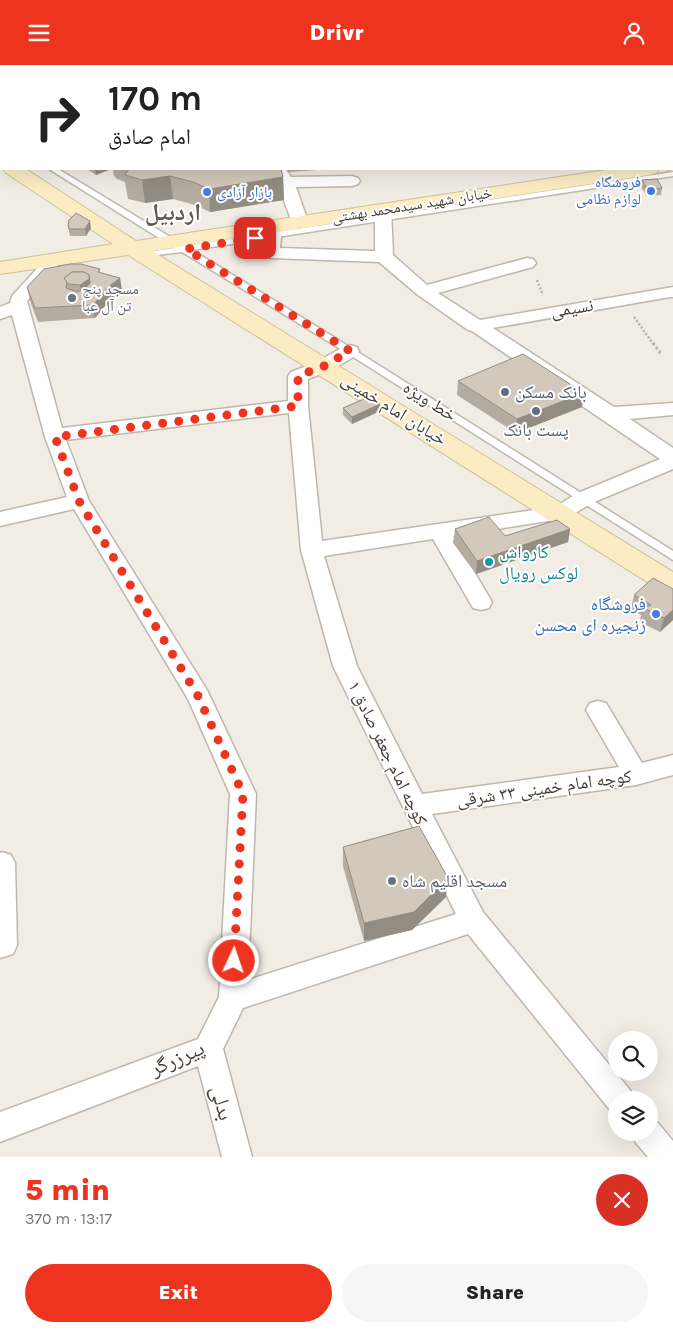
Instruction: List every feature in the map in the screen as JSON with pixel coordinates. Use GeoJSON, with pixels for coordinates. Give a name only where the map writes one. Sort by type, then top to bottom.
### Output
{"type":"FeatureCollection","features":[{"type":"Feature","properties":{"kind":"main road","name":"خیابان امام خمینی"},"geometry":{"type":"LineString","coordinates":[[15,170],[75,208],[138,252],[324,366],[673,585]]}},
{"type":"Feature","properties":{"kind":"main road","name":"خیابان شهید سیدمحمد بهشتی"},"geometry":{"type":"LineString","coordinates":[[0,268],[54,260],[138,252],[273,231],[300,222],[383,214],[643,170]]}},
{"type":"Feature","properties":{"kind":"street"},"geometry":{"type":"LineString","coordinates":[[300,222],[282,175],[352,181]]}},
{"type":"Feature","properties":{"kind":"street"},"geometry":{"type":"LineString","coordinates":[[383,214],[384,257]]}},
{"type":"Feature","properties":{"kind":"street"},"geometry":{"type":"LineString","coordinates":[[273,231],[271,253],[384,257],[424,291],[474,326],[610,414],[673,460]]}},
{"type":"Feature","properties":{"kind":"street"},"geometry":{"type":"LineString","coordinates":[[54,260],[10,310],[79,501],[198,696],[243,794],[233,998],[473,920]]}},
{"type":"Feature","properties":{"kind":"street"},"geometry":{"type":"LineString","coordinates":[[424,291],[527,263]]}},
{"type":"Feature","properties":{"kind":"street","name":"نسیمی"},"geometry":{"type":"LineString","coordinates":[[474,326],[670,292]]}},
{"type":"Feature","properties":{"kind":"street"},"geometry":{"type":"LineString","coordinates":[[324,366],[350,351]]}},
{"type":"Feature","properties":{"kind":"street","name":"کوچه امام جعفر صادق ۱"},"geometry":{"type":"LineString","coordinates":[[324,366],[298,376],[293,406],[312,550],[345,666],[473,920],[613,1091]]}},
{"type":"Feature","properties":{"kind":"street"},"geometry":{"type":"LineString","coordinates":[[55,436],[293,406]]}},
{"type":"Feature","properties":{"kind":"street"},"geometry":{"type":"LineString","coordinates":[[610,414],[673,409]]}},
{"type":"Feature","properties":{"kind":"street"},"geometry":{"type":"LineString","coordinates":[[312,550],[560,513],[585,498],[673,460]]}},
{"type":"Feature","properties":{"kind":"street"},"geometry":{"type":"LineString","coordinates":[[0,519],[79,501]]}},
{"type":"Feature","properties":{"kind":"street"},"geometry":{"type":"LineString","coordinates":[[438,530],[481,602]]}},
{"type":"Feature","properties":{"kind":"street"},"geometry":{"type":"LineString","coordinates":[[598,710],[636,775]]}},
{"type":"Feature","properties":{"kind":"street","name":"کوچه امام خمینی ۳۳ شرقی"},"geometry":{"type":"LineString","coordinates":[[414,806],[636,775],[673,765]]}},
{"type":"Feature","properties":{"kind":"street"},"geometry":{"type":"LineString","coordinates":[[0,946],[3,945],[2,863]]}},
{"type":"Feature","properties":{"kind":"street","name":"پیرزرگر"},"geometry":{"type":"LineString","coordinates":[[0,1127],[208,1049],[233,998]]}},
{"type":"Feature","properties":{"kind":"street","name":"بدلی"},"geometry":{"type":"LineString","coordinates":[[208,1049],[237,1157]]}},
{"type":"Feature","properties":{"kind":"street"},"geometry":{"type":"LineString","coordinates":[[654,1141],[667,1157]]}},
{"type":"Feature","properties":{"kind":"lane","name":"خط ویژه"},"geometry":{"type":"LineString","coordinates":[[55,170],[180,245],[350,351],[585,498],[673,556]]}},
{"type":"Feature","properties":{"kind":"lane"},"geometry":{"type":"LineString","coordinates":[[273,231],[673,174]]}},
{"type":"Feature","properties":{"kind":"path"},"geometry":{"type":"LineString","coordinates":[[622,300],[662,355]]}},
{"type":"Feature","properties":{"kind":"building"},"geometry":{"type":"Polygon","coordinates":[[[128,170],[281,170],[283,177],[209,189],[193,182],[170,176],[142,180],[125,175],[128,170]]]}},
{"type":"Feature","properties":{"kind":"building"},"geometry":{"type":"Polygon","coordinates":[[[657,179],[662,188],[648,190],[642,180],[657,179]]]}},
{"type":"Feature","properties":{"kind":"building"},"geometry":{"type":"Polygon","coordinates":[[[76,213],[90,221],[85,229],[69,229],[69,220],[76,213]]]}},
{"type":"Feature","properties":{"kind":"building"},"geometry":{"type":"Polygon","coordinates":[[[81,264],[100,269],[98,272],[120,278],[107,288],[93,305],[35,308],[27,287],[44,269],[81,264]],[[72,272],[64,278],[67,282],[66,288],[77,292],[85,289],[90,283],[89,275],[84,272],[72,272]]]}},
{"type":"Feature","properties":{"kind":"building"},"geometry":{"type":"Polygon","coordinates":[[[72,272],[84,272],[89,275],[89,279],[80,285],[68,284],[64,278],[72,272]]]}},
{"type":"Feature","properties":{"kind":"building"},"geometry":{"type":"Polygon","coordinates":[[[523,354],[584,393],[517,419],[458,381],[523,354]]]}},
{"type":"Feature","properties":{"kind":"building"},"geometry":{"type":"Polygon","coordinates":[[[371,396],[380,404],[352,417],[343,408],[371,396]]]}},
{"type":"Feature","properties":{"kind":"building"},"geometry":{"type":"Polygon","coordinates":[[[489,517],[505,536],[557,520],[570,529],[477,561],[455,529],[489,517]]]}},
{"type":"Feature","properties":{"kind":"building"},"geometry":{"type":"Polygon","coordinates":[[[653,578],[673,589],[673,610],[664,618],[643,608],[651,605],[634,595],[653,578]]]}},
{"type":"Feature","properties":{"kind":"building","name":"مسجد اقلیم شاه"},"geometry":{"type":"Polygon","coordinates":[[[419,826],[448,878],[414,912],[364,923],[343,847],[419,826]]]}},
{"type":"Feature","properties":{"kind":"place","name":"فروشگاه لوازم نظامی"},"geometry":{"type":"Point","coordinates":[651,191]}},
{"type":"Feature","properties":{"kind":"place","name":"بازار آزادی"},"geometry":{"type":"Point","coordinates":[207,192]}},
{"type":"Feature","properties":{"kind":"place","name":"مسجد پنج تن آل عبا"},"geometry":{"type":"Point","coordinates":[72,298]}},
{"type":"Feature","properties":{"kind":"place","name":"بانک مسکن"},"geometry":{"type":"Point","coordinates":[505,392]}},
{"type":"Feature","properties":{"kind":"place","name":"پست بانک"},"geometry":{"type":"Point","coordinates":[536,411]}},
{"type":"Feature","properties":{"kind":"place","name":"کارواش لوکس رویال"},"geometry":{"type":"Point","coordinates":[489,562]}},
{"type":"Feature","properties":{"kind":"place","name":"فروشگاه زنجیره ای محسن"},"geometry":{"type":"Point","coordinates":[656,614]}},
{"type":"Feature","properties":{"kind":"place","name":"مسجد اقلیم شاه"},"geometry":{"type":"Point","coordinates":[392,881]}},
{"type":"Feature","properties":{"kind":"district","name":"اردبیل"},"geometry":{"type":"Point","coordinates":[173,212]}},
{"type":"Feature","properties":{"kind":"route"},"geometry":{"type":"LineString","coordinates":[[234,961],[243,794],[198,696],[79,501],[55,437],[298,406],[298,376],[324,366],[350,351],[186,249],[255,238]]}}]}
